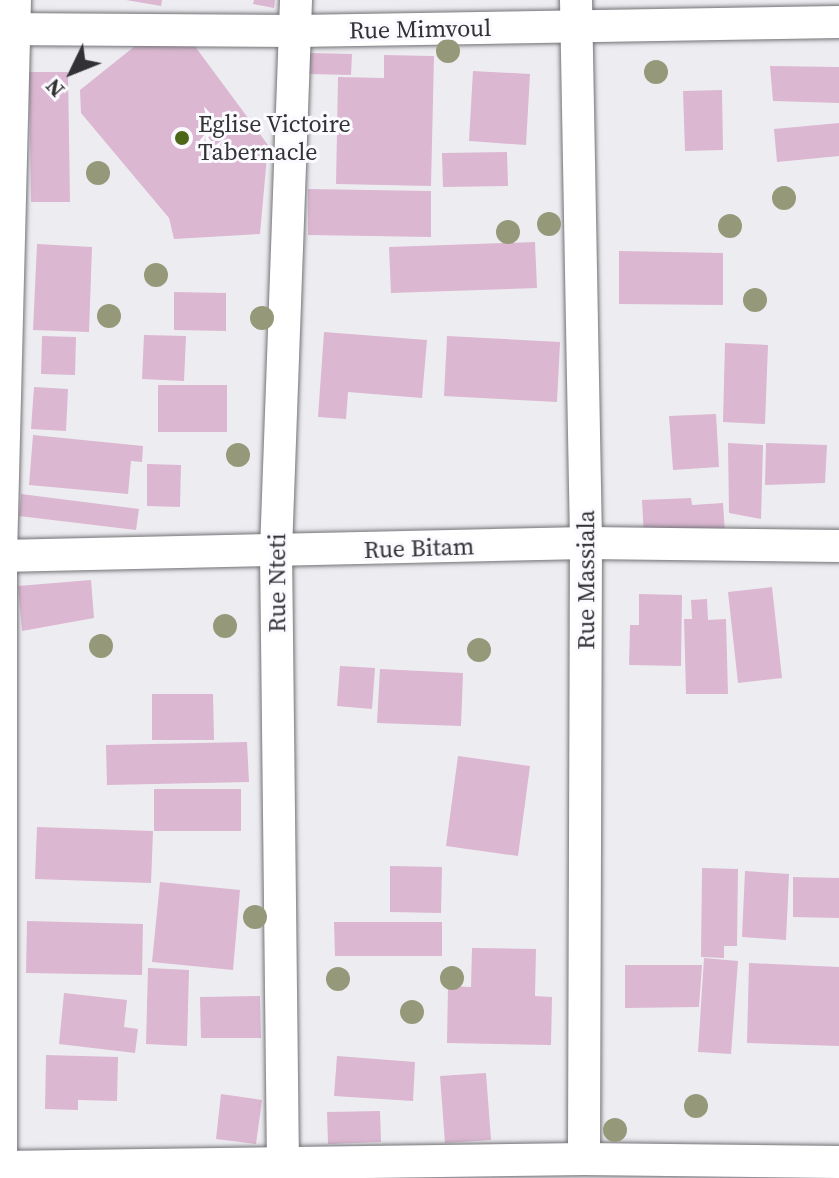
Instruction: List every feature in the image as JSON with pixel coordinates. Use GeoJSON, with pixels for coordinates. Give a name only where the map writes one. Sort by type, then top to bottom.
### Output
{"type":"FeatureCollection","features":[{"type":"Feature","properties":{"kind":"street","name":"Rue Mimvoul"},"geometry":{"type":"LineString","coordinates":[[10,19],[577,13],[839,22]]}},
{"type":"Feature","properties":{"kind":"street","name":"Rue Massiala"},"geometry":{"type":"LineString","coordinates":[[577,13],[586,543],[584,1159]]}},
{"type":"Feature","properties":{"kind":"street","name":"Rue Nteti"},"geometry":{"type":"LineString","coordinates":[[283,1166],[276,551],[296,15]]}},
{"type":"Feature","properties":{"kind":"street"},"geometry":{"type":"LineString","coordinates":[[10,19],[0,556],[1,1167],[283,1166],[426,1170],[584,1159],[839,1162]]}},
{"type":"Feature","properties":{"kind":"street","name":"Rue Bitam"},"geometry":{"type":"LineString","coordinates":[[0,556],[586,543],[839,546]]}},
{"type":"Feature","properties":{"kind":"building"},"geometry":{"type":"Polygon","coordinates":[[[126,0],[162,0],[161,6],[126,0]]]}},
{"type":"Feature","properties":{"kind":"building"},"geometry":{"type":"Polygon","coordinates":[[[254,0],[275,0],[274,8],[253,4],[254,0]]]}},
{"type":"Feature","properties":{"kind":"building","name":"Eglise Victoire Tabernacle"},"geometry":{"type":"Polygon","coordinates":[[[140,42],[194,45],[268,145],[260,234],[174,239],[169,218],[81,113],[80,90],[140,42]]]}},
{"type":"Feature","properties":{"kind":"building"},"geometry":{"type":"Polygon","coordinates":[[[309,53],[352,54],[351,75],[309,74],[309,53]]]}},
{"type":"Feature","properties":{"kind":"building"},"geometry":{"type":"Polygon","coordinates":[[[384,55],[434,56],[431,186],[336,184],[338,77],[384,78],[384,55]]]}},
{"type":"Feature","properties":{"kind":"building"},"geometry":{"type":"Polygon","coordinates":[[[770,66],[839,67],[839,103],[773,101],[770,66]]]}},
{"type":"Feature","properties":{"kind":"building"},"geometry":{"type":"Polygon","coordinates":[[[473,71],[530,74],[526,145],[469,141],[473,71]]]}},
{"type":"Feature","properties":{"kind":"building"},"geometry":{"type":"Polygon","coordinates":[[[29,72],[68,72],[70,202],[31,202],[29,72]]]}},
{"type":"Feature","properties":{"kind":"building"},"geometry":{"type":"Polygon","coordinates":[[[722,90],[723,150],[685,151],[683,91],[722,90]]]}},
{"type":"Feature","properties":{"kind":"building"},"geometry":{"type":"Polygon","coordinates":[[[839,123],[839,156],[777,162],[774,129],[839,123]]]}},
{"type":"Feature","properties":{"kind":"building"},"geometry":{"type":"Polygon","coordinates":[[[507,152],[508,186],[443,187],[442,153],[507,152]]]}},
{"type":"Feature","properties":{"kind":"building"},"geometry":{"type":"Polygon","coordinates":[[[308,189],[431,191],[431,237],[308,235],[308,189]]]}},
{"type":"Feature","properties":{"kind":"building"},"geometry":{"type":"Polygon","coordinates":[[[535,242],[537,288],[391,293],[389,247],[535,242]]]}},
{"type":"Feature","properties":{"kind":"building"},"geometry":{"type":"Polygon","coordinates":[[[37,244],[92,247],[89,332],[33,330],[37,244]]]}},
{"type":"Feature","properties":{"kind":"building"},"geometry":{"type":"Polygon","coordinates":[[[619,251],[723,253],[723,305],[619,304],[619,251]]]}},
{"type":"Feature","properties":{"kind":"building"},"geometry":{"type":"Polygon","coordinates":[[[174,292],[226,293],[226,331],[174,330],[174,292]]]}},
{"type":"Feature","properties":{"kind":"building"},"geometry":{"type":"Polygon","coordinates":[[[324,332],[427,340],[422,398],[348,392],[346,419],[318,417],[324,332]]]}},
{"type":"Feature","properties":{"kind":"building"},"geometry":{"type":"Polygon","coordinates":[[[144,335],[186,336],[184,381],[142,379],[144,335]]]}},
{"type":"Feature","properties":{"kind":"building"},"geometry":{"type":"Polygon","coordinates":[[[42,336],[76,337],[75,375],[41,374],[42,336]]]}},
{"type":"Feature","properties":{"kind":"building"},"geometry":{"type":"Polygon","coordinates":[[[447,336],[560,342],[557,402],[444,396],[447,336]]]}},
{"type":"Feature","properties":{"kind":"building"},"geometry":{"type":"Polygon","coordinates":[[[725,343],[768,345],[765,424],[723,422],[725,343]]]}},
{"type":"Feature","properties":{"kind":"building"},"geometry":{"type":"Polygon","coordinates":[[[158,385],[227,385],[227,432],[158,432],[158,385]]]}},
{"type":"Feature","properties":{"kind":"building"},"geometry":{"type":"Polygon","coordinates":[[[34,387],[68,389],[66,431],[31,429],[34,387]]]}},
{"type":"Feature","properties":{"kind":"building"},"geometry":{"type":"Polygon","coordinates":[[[716,414],[719,467],[673,470],[669,416],[716,414]]]}},
{"type":"Feature","properties":{"kind":"building"},"geometry":{"type":"Polygon","coordinates":[[[33,435],[143,446],[142,462],[131,461],[128,494],[29,485],[33,435]]]}},
{"type":"Feature","properties":{"kind":"building"},"geometry":{"type":"Polygon","coordinates":[[[728,443],[763,445],[761,519],[729,513],[728,443]]]}},
{"type":"Feature","properties":{"kind":"building"},"geometry":{"type":"Polygon","coordinates":[[[766,443],[827,445],[825,483],[765,485],[766,443]]]}},
{"type":"Feature","properties":{"kind":"building"},"geometry":{"type":"Polygon","coordinates":[[[147,464],[181,465],[180,507],[147,506],[147,464]]]}},
{"type":"Feature","properties":{"kind":"building"},"geometry":{"type":"Polygon","coordinates":[[[21,494],[139,509],[136,530],[19,516],[21,494]]]}},
{"type":"Feature","properties":{"kind":"building"},"geometry":{"type":"Polygon","coordinates":[[[691,498],[692,505],[723,503],[725,533],[644,537],[642,500],[691,498]]]}},
{"type":"Feature","properties":{"kind":"building"},"geometry":{"type":"Polygon","coordinates":[[[91,580],[94,618],[22,631],[18,586],[91,580]]]}},
{"type":"Feature","properties":{"kind":"building"},"geometry":{"type":"Polygon","coordinates":[[[772,587],[782,678],[738,683],[728,592],[772,587]]]}},
{"type":"Feature","properties":{"kind":"building"},"geometry":{"type":"Polygon","coordinates":[[[639,594],[682,595],[681,666],[629,665],[630,625],[639,625],[639,594]]]}},
{"type":"Feature","properties":{"kind":"building"},"geometry":{"type":"Polygon","coordinates":[[[707,599],[708,620],[726,619],[728,694],[686,694],[684,619],[692,619],[691,600],[707,599]]]}},
{"type":"Feature","properties":{"kind":"building"},"geometry":{"type":"Polygon","coordinates":[[[340,666],[375,668],[372,709],[337,706],[340,666]]]}},
{"type":"Feature","properties":{"kind":"building"},"geometry":{"type":"Polygon","coordinates":[[[380,669],[463,673],[461,726],[377,723],[380,669]]]}},
{"type":"Feature","properties":{"kind":"building"},"geometry":{"type":"Polygon","coordinates":[[[152,694],[213,694],[214,740],[152,740],[152,694]]]}},
{"type":"Feature","properties":{"kind":"building"},"geometry":{"type":"Polygon","coordinates":[[[247,742],[249,782],[107,785],[106,745],[247,742]]]}},
{"type":"Feature","properties":{"kind":"building"},"geometry":{"type":"Polygon","coordinates":[[[458,756],[530,766],[518,856],[446,846],[458,756]]]}},
{"type":"Feature","properties":{"kind":"building"},"geometry":{"type":"Polygon","coordinates":[[[154,789],[241,789],[241,831],[154,831],[154,789]]]}},
{"type":"Feature","properties":{"kind":"building"},"geometry":{"type":"Polygon","coordinates":[[[37,827],[153,831],[151,883],[35,879],[37,827]]]}},
{"type":"Feature","properties":{"kind":"building"},"geometry":{"type":"Polygon","coordinates":[[[390,866],[442,867],[441,913],[390,912],[390,866]]]}},
{"type":"Feature","properties":{"kind":"building"},"geometry":{"type":"Polygon","coordinates":[[[702,868],[738,869],[737,946],[724,946],[724,958],[701,957],[702,868]]]}},
{"type":"Feature","properties":{"kind":"building"},"geometry":{"type":"Polygon","coordinates":[[[745,871],[789,874],[786,940],[742,937],[745,871]]]}},
{"type":"Feature","properties":{"kind":"building"},"geometry":{"type":"Polygon","coordinates":[[[793,877],[839,878],[839,918],[793,917],[793,877]]]}},
{"type":"Feature","properties":{"kind":"building"},"geometry":{"type":"Polygon","coordinates":[[[160,882],[240,890],[233,970],[152,962],[160,882]]]}},
{"type":"Feature","properties":{"kind":"building"},"geometry":{"type":"Polygon","coordinates":[[[27,921],[143,924],[142,975],[26,973],[27,921]]]}},
{"type":"Feature","properties":{"kind":"building"},"geometry":{"type":"Polygon","coordinates":[[[334,922],[442,922],[442,956],[335,956],[334,922]]]}},
{"type":"Feature","properties":{"kind":"building"},"geometry":{"type":"Polygon","coordinates":[[[472,948],[536,949],[535,996],[552,997],[551,1045],[447,1043],[448,986],[471,987],[472,948]]]}},
{"type":"Feature","properties":{"kind":"building"},"geometry":{"type":"Polygon","coordinates":[[[704,958],[738,961],[731,1054],[698,1052],[704,958]]]}},
{"type":"Feature","properties":{"kind":"building"},"geometry":{"type":"Polygon","coordinates":[[[749,963],[839,967],[839,1046],[747,1043],[749,963]]]}},
{"type":"Feature","properties":{"kind":"building"},"geometry":{"type":"Polygon","coordinates":[[[625,965],[702,965],[699,1007],[625,1008],[625,965]]]}},
{"type":"Feature","properties":{"kind":"building"},"geometry":{"type":"Polygon","coordinates":[[[148,968],[189,970],[187,1046],[146,1044],[148,968]]]}},
{"type":"Feature","properties":{"kind":"building"},"geometry":{"type":"Polygon","coordinates":[[[64,993],[127,1000],[124,1027],[138,1029],[135,1053],[59,1044],[64,993]]]}},
{"type":"Feature","properties":{"kind":"building"},"geometry":{"type":"Polygon","coordinates":[[[260,996],[261,1038],[201,1038],[200,997],[260,996]]]}},
{"type":"Feature","properties":{"kind":"building"},"geometry":{"type":"Polygon","coordinates":[[[46,1055],[118,1057],[117,1101],[78,1100],[78,1110],[45,1109],[46,1055]]]}},
{"type":"Feature","properties":{"kind":"building"},"geometry":{"type":"Polygon","coordinates":[[[337,1056],[415,1062],[413,1101],[334,1096],[337,1056]]]}},
{"type":"Feature","properties":{"kind":"building"},"geometry":{"type":"Polygon","coordinates":[[[486,1073],[491,1140],[445,1143],[440,1076],[486,1073]]]}},
{"type":"Feature","properties":{"kind":"building"},"geometry":{"type":"Polygon","coordinates":[[[221,1094],[262,1100],[256,1144],[216,1139],[221,1094]]]}},
{"type":"Feature","properties":{"kind":"building"},"geometry":{"type":"Polygon","coordinates":[[[380,1111],[381,1142],[328,1144],[327,1112],[380,1111]]]}},
{"type":"Feature","properties":{"kind":"place","name":"Eglise Victoire Tabernacle"},"geometry":{"type":"Point","coordinates":[182,138]}}]}
